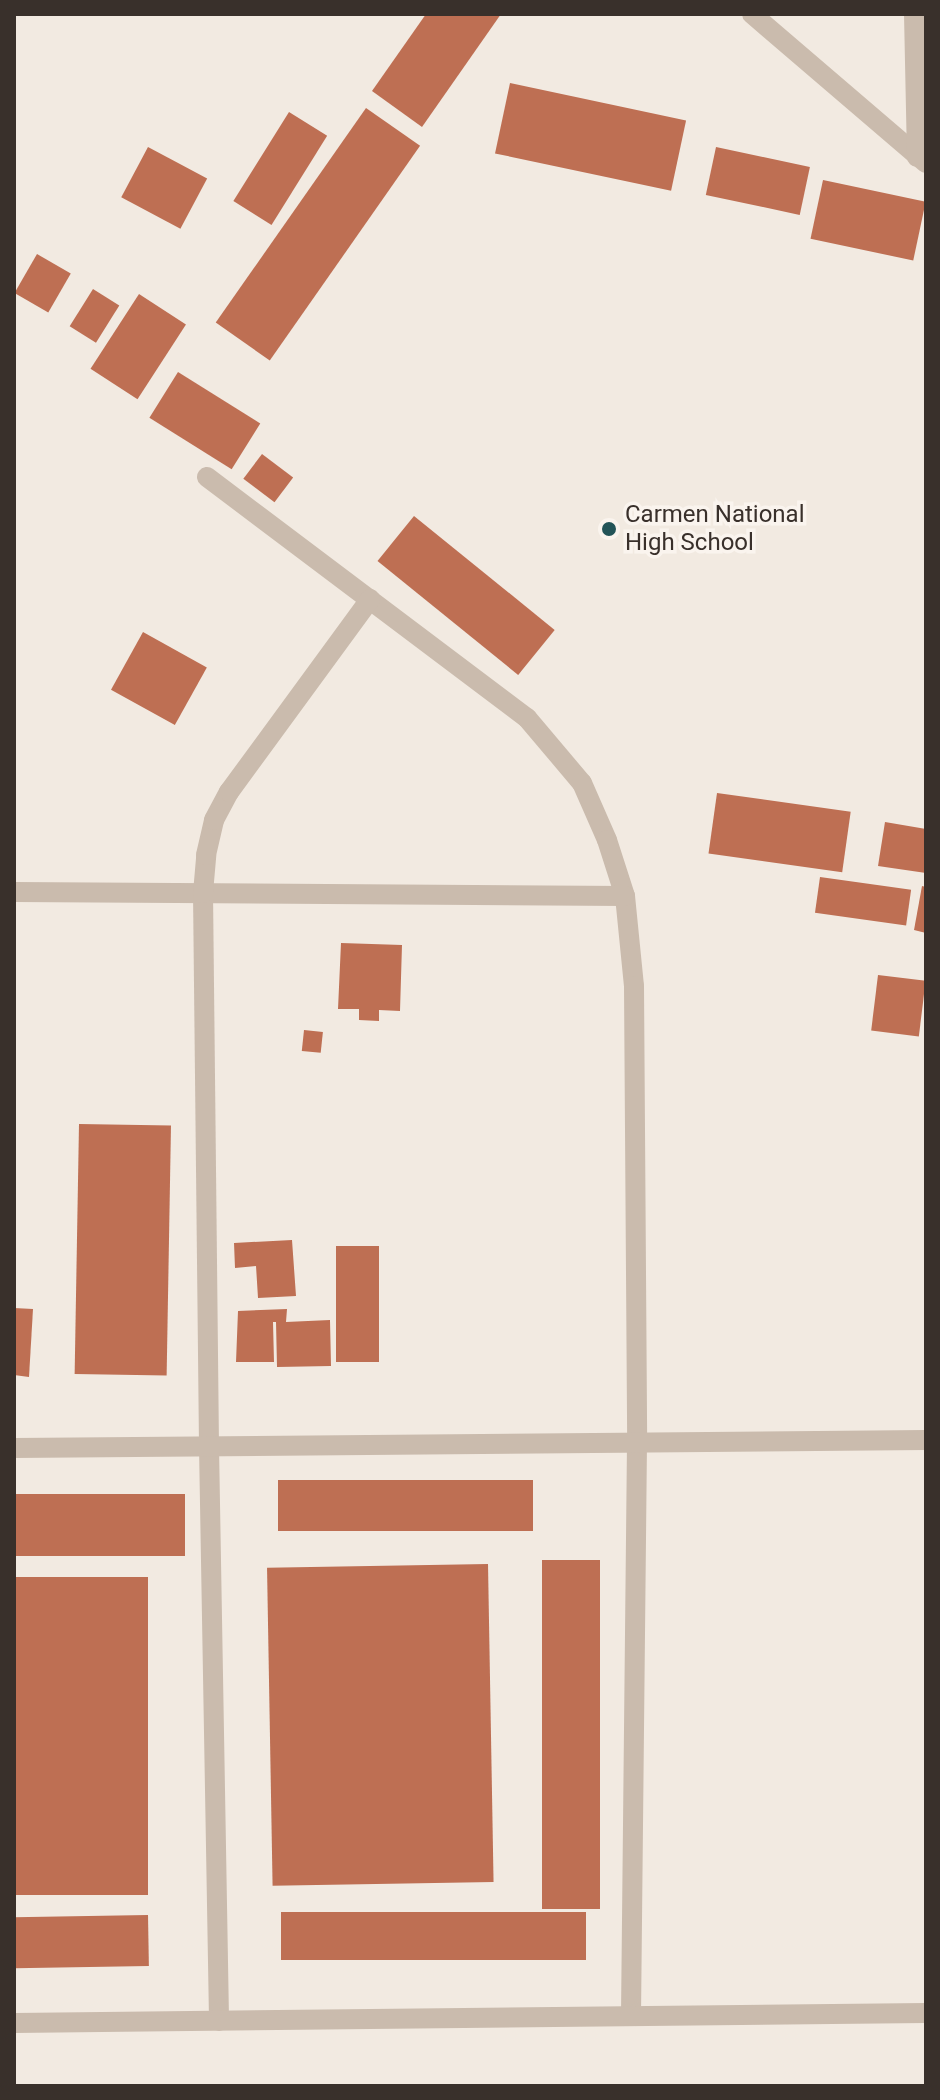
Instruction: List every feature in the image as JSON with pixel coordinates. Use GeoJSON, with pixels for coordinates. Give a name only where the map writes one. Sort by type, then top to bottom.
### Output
{"type":"FeatureCollection","features":[{"type":"Feature","properties":{"kind":"street"},"geometry":{"type":"LineString","coordinates":[[752,14],[922,160]]}},
{"type":"Feature","properties":{"kind":"street"},"geometry":{"type":"LineString","coordinates":[[914,14],[922,160]]}},
{"type":"Feature","properties":{"kind":"street"},"geometry":{"type":"LineString","coordinates":[[207,477],[527,718],[582,783],[607,840],[625,896],[634,986],[637,1443],[631,2016]]}},
{"type":"Feature","properties":{"kind":"street"},"geometry":{"type":"LineString","coordinates":[[219,2021],[203,893],[214,820],[229,792],[370,599]]}},
{"type":"Feature","properties":{"kind":"street"},"geometry":{"type":"LineString","coordinates":[[14,892],[625,896]]}},
{"type":"Feature","properties":{"kind":"street"},"geometry":{"type":"LineString","coordinates":[[14,1448],[926,1440]]}},
{"type":"Feature","properties":{"kind":"street"},"geometry":{"type":"LineString","coordinates":[[14,2023],[926,2013]]}},
{"type":"Feature","properties":{"kind":"building"},"geometry":{"type":"Polygon","coordinates":[[[426,14],[501,14],[422,127],[372,91],[426,14]]]}},
{"type":"Feature","properties":{"kind":"building"},"geometry":{"type":"Polygon","coordinates":[[[510,83],[686,120],[671,191],[495,153],[510,83]]]}},
{"type":"Feature","properties":{"kind":"building"},"geometry":{"type":"Polygon","coordinates":[[[366,108],[420,146],[270,360],[216,323],[366,108]]]}},
{"type":"Feature","properties":{"kind":"building"},"geometry":{"type":"Polygon","coordinates":[[[289,112],[327,136],[272,225],[233,201],[289,112]]]}},
{"type":"Feature","properties":{"kind":"building"},"geometry":{"type":"Polygon","coordinates":[[[148,147],[207,178],[180,229],[121,197],[148,147]]]}},
{"type":"Feature","properties":{"kind":"building"},"geometry":{"type":"Polygon","coordinates":[[[716,147],[810,167],[800,215],[706,195],[716,147]]]}},
{"type":"Feature","properties":{"kind":"building"},"geometry":{"type":"Polygon","coordinates":[[[823,180],[926,202],[913,261],[811,239],[823,180]]]}},
{"type":"Feature","properties":{"kind":"building"},"geometry":{"type":"Polygon","coordinates":[[[37,254],[71,274],[48,312],[15,293],[37,254]]]}},
{"type":"Feature","properties":{"kind":"building"},"geometry":{"type":"Polygon","coordinates":[[[93,289],[119,305],[96,343],[70,326],[93,289]]]}},
{"type":"Feature","properties":{"kind":"building"},"geometry":{"type":"Polygon","coordinates":[[[139,294],[186,324],[137,399],[91,369],[139,294]]]}},
{"type":"Feature","properties":{"kind":"building"},"geometry":{"type":"Polygon","coordinates":[[[178,372],[260,423],[232,469],[149,418],[178,372]]]}},
{"type":"Feature","properties":{"kind":"building"},"geometry":{"type":"Polygon","coordinates":[[[262,454],[293,477],[274,502],[243,479],[262,454]]]}},
{"type":"Feature","properties":{"kind":"building"},"geometry":{"type":"Polygon","coordinates":[[[414,516],[555,630],[518,675],[377,561],[414,516]]]}},
{"type":"Feature","properties":{"kind":"building"},"geometry":{"type":"Polygon","coordinates":[[[143,632],[207,667],[175,725],[111,690],[143,632]]]}},
{"type":"Feature","properties":{"kind":"building"},"geometry":{"type":"Polygon","coordinates":[[[717,793],[851,812],[842,872],[709,853],[717,793]]]}},
{"type":"Feature","properties":{"kind":"building"},"geometry":{"type":"Polygon","coordinates":[[[885,822],[926,829],[926,873],[878,866],[885,822]]]}},
{"type":"Feature","properties":{"kind":"building"},"geometry":{"type":"Polygon","coordinates":[[[820,877],[911,890],[906,925],[815,913],[820,877]]]}},
{"type":"Feature","properties":{"kind":"building"},"geometry":{"type":"Polygon","coordinates":[[[922,886],[926,887],[926,933],[914,930],[922,886]]]}},
{"type":"Feature","properties":{"kind":"building"},"geometry":{"type":"Polygon","coordinates":[[[341,943],[402,945],[400,1011],[379,1010],[379,1021],[359,1020],[359,1009],[338,1009],[341,943]]]}},
{"type":"Feature","properties":{"kind":"building"},"geometry":{"type":"Polygon","coordinates":[[[878,975],[926,981],[919,1036],[871,1031],[878,975]]]}},
{"type":"Feature","properties":{"kind":"building"},"geometry":{"type":"Polygon","coordinates":[[[304,1030],[323,1032],[321,1053],[302,1051],[304,1030]]]}},
{"type":"Feature","properties":{"kind":"building"},"geometry":{"type":"Polygon","coordinates":[[[79,1124],[171,1126],[167,1376],[75,1374],[79,1124]]]}},
{"type":"Feature","properties":{"kind":"building"},"geometry":{"type":"Polygon","coordinates":[[[292,1240],[296,1296],[258,1298],[256,1266],[235,1268],[234,1243],[292,1240]]]}},
{"type":"Feature","properties":{"kind":"building"},"geometry":{"type":"Polygon","coordinates":[[[336,1246],[379,1246],[379,1362],[336,1362],[336,1246]]]}},
{"type":"Feature","properties":{"kind":"building"},"geometry":{"type":"Polygon","coordinates":[[[14,1308],[33,1309],[29,1377],[14,1375],[14,1308]]]}},
{"type":"Feature","properties":{"kind":"building"},"geometry":{"type":"Polygon","coordinates":[[[287,1309],[286,1322],[330,1320],[331,1366],[277,1367],[276,1322],[273,1322],[274,1362],[236,1362],[238,1311],[287,1309]]]}},
{"type":"Feature","properties":{"kind":"building"},"geometry":{"type":"Polygon","coordinates":[[[278,1480],[533,1480],[533,1531],[278,1531],[278,1480]]]}},
{"type":"Feature","properties":{"kind":"building"},"geometry":{"type":"Polygon","coordinates":[[[14,1494],[185,1494],[185,1556],[14,1556],[14,1494]]]}},
{"type":"Feature","properties":{"kind":"building"},"geometry":{"type":"Polygon","coordinates":[[[542,1560],[600,1560],[600,1909],[542,1909],[542,1560]]]}},
{"type":"Feature","properties":{"kind":"building"},"geometry":{"type":"Polygon","coordinates":[[[488,1564],[494,1882],[273,1886],[267,1568],[488,1564]]]}},
{"type":"Feature","properties":{"kind":"building"},"geometry":{"type":"Polygon","coordinates":[[[14,1577],[148,1577],[148,1895],[14,1895],[14,1577]]]}},
{"type":"Feature","properties":{"kind":"building"},"geometry":{"type":"Polygon","coordinates":[[[281,1912],[586,1912],[586,1960],[281,1960],[281,1912]]]}},
{"type":"Feature","properties":{"kind":"building"},"geometry":{"type":"Polygon","coordinates":[[[148,1915],[149,1966],[15,1968],[14,1917],[148,1915]]]}},
{"type":"Feature","properties":{"kind":"place","name":"Carmen National High School"},"geometry":{"type":"Point","coordinates":[609,529]}}]}
